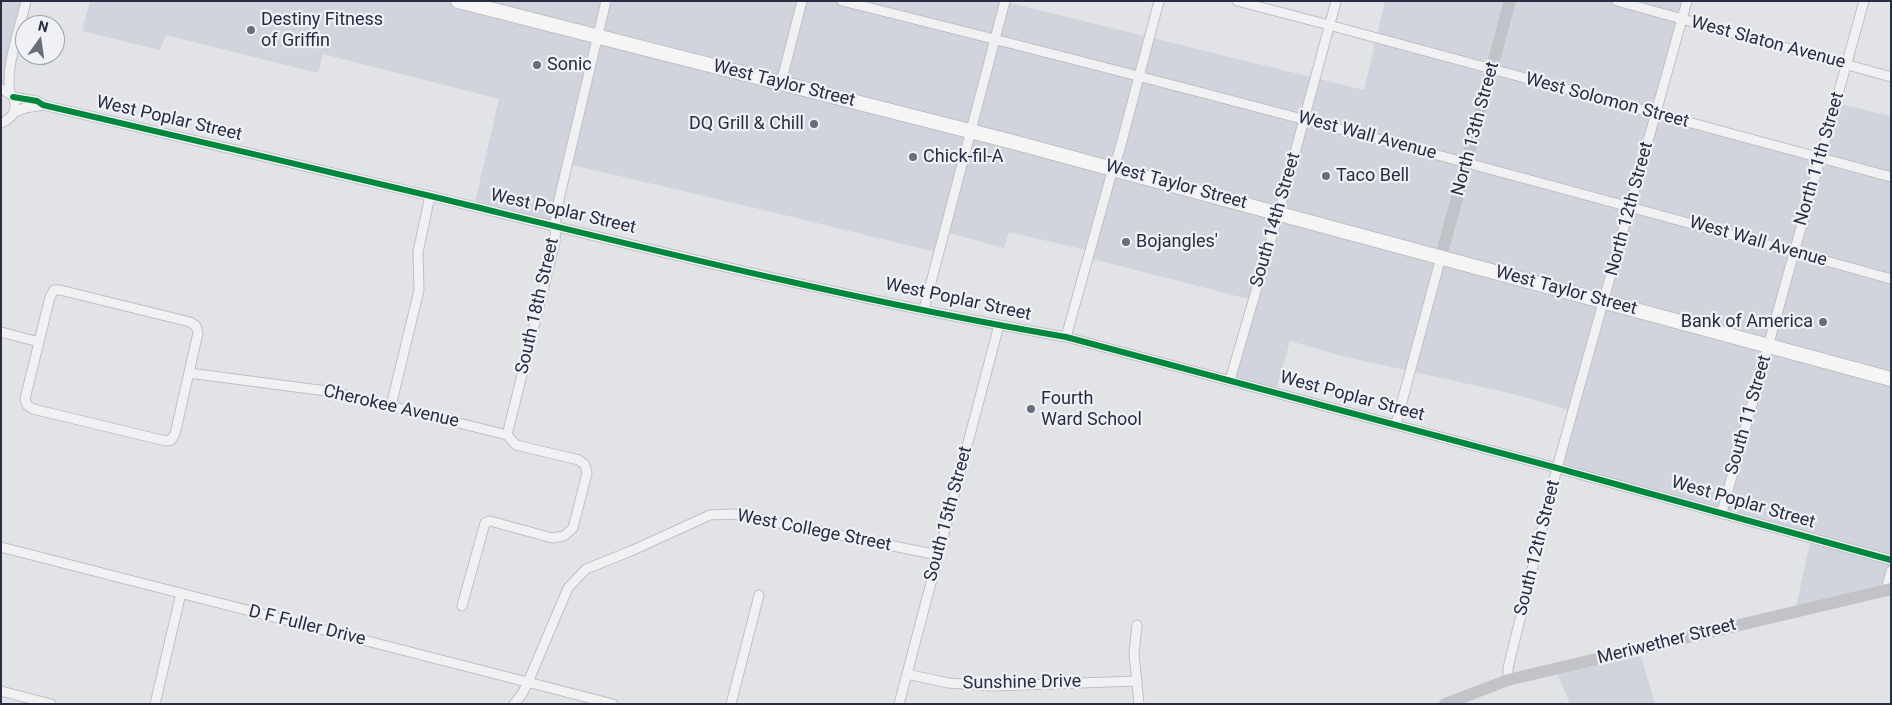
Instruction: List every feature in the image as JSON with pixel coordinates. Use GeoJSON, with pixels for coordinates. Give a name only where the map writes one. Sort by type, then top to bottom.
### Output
{"type":"FeatureCollection","features":[{"type":"Feature","properties":{"kind":"main road","name":"West Taylor Street"},"geometry":{"type":"LineString","coordinates":[[458,1],[1279,212],[1891,379]]}},
{"type":"Feature","properties":{"kind":"street"},"geometry":{"type":"LineString","coordinates":[[1,123],[7,121],[15,112],[16,106],[8,93],[8,84],[11,62],[26,1]]}},
{"type":"Feature","properties":{"kind":"street","name":"South 18th Street"},"geometry":{"type":"LineString","coordinates":[[507,435],[555,242],[556,212],[606,1]]}},
{"type":"Feature","properties":{"kind":"street"},"geometry":{"type":"LineString","coordinates":[[781,83],[802,1]]}},
{"type":"Feature","properties":{"kind":"street","name":"West Wall Avenue"},"geometry":{"type":"LineString","coordinates":[[842,1],[1304,119],[1630,206],[1891,279]]}},
{"type":"Feature","properties":{"kind":"street"},"geometry":{"type":"LineString","coordinates":[[924,309],[1005,1]]}},
{"type":"Feature","properties":{"kind":"street"},"geometry":{"type":"LineString","coordinates":[[1066,337],[1112,168],[1119,152],[1159,1]]}},
{"type":"Feature","properties":{"kind":"street","name":"West Solomon Street"},"geometry":{"type":"LineString","coordinates":[[1236,1],[1891,177]]}},
{"type":"Feature","properties":{"kind":"street","name":"South 14th Street"},"geometry":{"type":"LineString","coordinates":[[1230,380],[1279,212],[1336,1]]}},
{"type":"Feature","properties":{"kind":"street","name":"North 13th Street"},"geometry":{"type":"LineString","coordinates":[[1441,257],[1510,1]]}},
{"type":"Feature","properties":{"kind":"street","name":"West Slaton Avenue"},"geometry":{"type":"LineString","coordinates":[[1617,1],[1891,77]]}},
{"type":"Feature","properties":{"kind":"street","name":"North 12th Street"},"geometry":{"type":"LineString","coordinates":[[1604,302],[1687,1]]}},
{"type":"Feature","properties":{"kind":"street","name":"North 11th Street"},"geometry":{"type":"LineString","coordinates":[[1769,346],[1864,1]]}},
{"type":"Feature","properties":{"kind":"street"},"geometry":{"type":"LineString","coordinates":[[1,79],[11,62]]}},
{"type":"Feature","properties":{"kind":"street","name":"West Poplar Street"},"geometry":{"type":"LineString","coordinates":[[8,93],[43,105],[757,274],[999,325],[1066,337],[1722,512],[1891,560]]}},
{"type":"Feature","properties":{"kind":"street","name":"West Poplar Street"},"geometry":{"type":"LineString","coordinates":[[15,112],[43,105]]}},
{"type":"Feature","properties":{"kind":"street"},"geometry":{"type":"LineString","coordinates":[[391,406],[420,290],[418,252],[430,196]]}},
{"type":"Feature","properties":{"kind":"street"},"geometry":{"type":"LineString","coordinates":[[1396,424],[1441,257]]}},
{"type":"Feature","properties":{"kind":"street"},"geometry":{"type":"LineString","coordinates":[[54,290],[190,322],[196,326],[198,333],[175,434],[171,440],[166,441],[34,409],[27,405],[25,399],[39,342],[50,297],[54,290]]}},
{"type":"Feature","properties":{"kind":"street","name":"South 12th Street"},"geometry":{"type":"LineString","coordinates":[[1508,680],[1508,668],[1558,468],[1604,302]]}},
{"type":"Feature","properties":{"kind":"street","name":"South 15th Street"},"geometry":{"type":"LineString","coordinates":[[899,704],[999,325]]}},
{"type":"Feature","properties":{"kind":"street"},"geometry":{"type":"LineString","coordinates":[[1,332],[39,342]]}},
{"type":"Feature","properties":{"kind":"street","name":"South 11 Street"},"geometry":{"type":"LineString","coordinates":[[1722,512],[1769,346]]}},
{"type":"Feature","properties":{"kind":"street","name":"Cherokee Avenue"},"geometry":{"type":"LineString","coordinates":[[189,373],[334,392],[507,435],[516,445],[579,460],[585,465],[587,473],[573,528],[564,536],[552,538],[490,521],[485,524],[462,606]]}},
{"type":"Feature","properties":{"kind":"street","name":"West College Street"},"geometry":{"type":"LineString","coordinates":[[514,704],[528,682],[568,588],[586,569],[710,514],[734,514],[938,555]]}},
{"type":"Feature","properties":{"kind":"street","name":"D F Fuller Drive"},"geometry":{"type":"LineString","coordinates":[[1,547],[613,704]]}},
{"type":"Feature","properties":{"kind":"street"},"geometry":{"type":"LineString","coordinates":[[1888,589],[1891,571]]}},
{"type":"Feature","properties":{"kind":"street","name":"Meriwether Street"},"geometry":{"type":"LineString","coordinates":[[1445,704],[1508,680],[1888,589]]}},
{"type":"Feature","properties":{"kind":"street"},"geometry":{"type":"LineString","coordinates":[[155,704],[181,594]]}},
{"type":"Feature","properties":{"kind":"street"},"geometry":{"type":"LineString","coordinates":[[731,704],[759,594]]}},
{"type":"Feature","properties":{"kind":"street"},"geometry":{"type":"LineString","coordinates":[[1137,625],[1134,654],[1139,704]]}},
{"type":"Feature","properties":{"kind":"street","name":"Sunshine Drive"},"geometry":{"type":"LineString","coordinates":[[907,674],[948,683],[993,686],[1137,681]]}},
{"type":"Feature","properties":{"kind":"street"},"geometry":{"type":"LineString","coordinates":[[1,690],[51,704]]}},
{"type":"Feature","properties":{"kind":"shaded area"},"geometry":{"type":"Polygon","coordinates":[[[1,1],[31,1],[27,15],[15,15],[15,61],[7,91],[1,90],[1,1]]]}},
{"type":"Feature","properties":{"kind":"shaded area"},"geometry":{"type":"Polygon","coordinates":[[[90,1],[843,1],[861,6],[863,1],[1002,1],[1364,90],[1385,1],[1608,1],[1630,7],[1632,1],[1688,1],[1657,118],[1821,160],[1835,103],[1891,116],[1891,590],[1796,607],[1811,538],[1560,466],[1573,411],[1509,393],[1346,357],[1290,341],[1276,390],[1231,377],[1252,300],[1085,257],[1086,250],[1009,232],[1004,248],[945,232],[939,253],[568,164],[552,226],[474,206],[499,99],[323,54],[318,73],[166,35],[160,50],[82,31],[90,1]]]}},
{"type":"Feature","properties":{"kind":"shaded area"},"geometry":{"type":"Polygon","coordinates":[[[1641,656],[1655,704],[1570,704],[1557,673],[1641,656]]]}},
{"type":"Feature","properties":{"kind":"cycle path"},"geometry":{"type":"LineString","coordinates":[[13,97],[37,101],[43,105],[831,291],[1066,337],[1557,468],[1891,560]]}},
{"type":"Feature","properties":{"kind":"place","name":"Destiny Fitness of Griffin"},"geometry":{"type":"Point","coordinates":[251,30]}},
{"type":"Feature","properties":{"kind":"place","name":"Sonic"},"geometry":{"type":"Point","coordinates":[537,65]}},
{"type":"Feature","properties":{"kind":"place","name":"DQ Grill & Chill"},"geometry":{"type":"Point","coordinates":[814,124]}},
{"type":"Feature","properties":{"kind":"place","name":"Chick-fil-A"},"geometry":{"type":"Point","coordinates":[913,157]}},
{"type":"Feature","properties":{"kind":"place","name":"Taco Bell"},"geometry":{"type":"Point","coordinates":[1326,176]}},
{"type":"Feature","properties":{"kind":"place","name":"Bojangles'"},"geometry":{"type":"Point","coordinates":[1126,242]}},
{"type":"Feature","properties":{"kind":"place","name":"Bank of America"},"geometry":{"type":"Point","coordinates":[1823,322]}},
{"type":"Feature","properties":{"kind":"place","name":"Fourth Ward School"},"geometry":{"type":"Point","coordinates":[1031,409]}}]}
